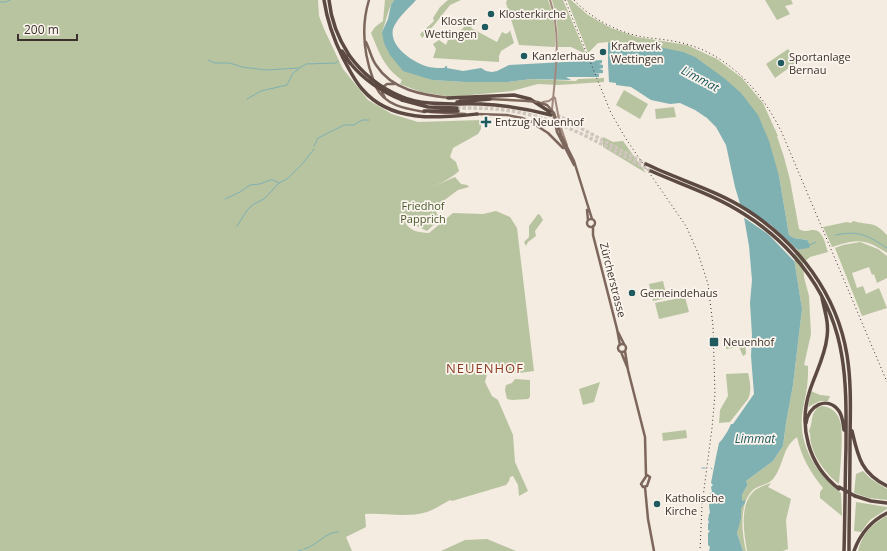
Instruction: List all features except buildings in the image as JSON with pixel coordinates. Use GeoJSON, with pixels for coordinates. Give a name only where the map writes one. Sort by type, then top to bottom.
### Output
{"type":"FeatureCollection","features":[{"type":"Feature","properties":{"kind":"highway"},"geometry":{"type":"LineString","coordinates":[[324,0],[329,23],[349,69],[357,83],[368,96],[377,103],[388,109],[410,116],[443,117],[476,114]]}},
{"type":"Feature","properties":{"kind":"highway"},"geometry":{"type":"LineString","coordinates":[[328,0],[334,27],[340,41],[349,55],[370,78],[400,96],[428,104],[503,105],[552,113]]}},
{"type":"Feature","properties":{"kind":"highway"},"geometry":{"type":"LineString","coordinates":[[338,45],[350,63],[360,74],[386,93],[402,100],[428,107],[457,110],[424,112]]}},
{"type":"Feature","properties":{"kind":"highway"},"geometry":{"type":"LineString","coordinates":[[448,98],[514,95],[530,100],[552,113]]}},
{"type":"Feature","properties":{"kind":"highway"},"geometry":{"type":"LineString","coordinates":[[428,104],[490,99]]}},
{"type":"Feature","properties":{"kind":"highway"},"geometry":{"type":"LineString","coordinates":[[646,164],[734,202],[768,225],[796,251],[809,267],[831,304],[845,345],[848,366],[850,426],[849,551]]}},
{"type":"Feature","properties":{"kind":"highway"},"geometry":{"type":"LineString","coordinates":[[651,171],[735,208],[769,232],[797,259],[809,274],[820,292],[833,320],[841,351],[845,388],[846,438],[844,551]]}},
{"type":"Feature","properties":{"kind":"highway"},"geometry":{"type":"LineString","coordinates":[[820,292],[827,317],[828,335],[825,350],[807,399],[804,414],[808,444],[815,461],[826,476],[839,488],[855,497],[873,503],[887,504]]}},
{"type":"Feature","properties":{"kind":"highway"},"geometry":{"type":"LineString","coordinates":[[839,488],[824,473],[812,452],[806,430],[807,418],[810,411],[815,406],[821,404],[830,404],[835,407],[839,411],[842,418],[846,438]]}},
{"type":"Feature","properties":{"kind":"highway"},"geometry":{"type":"LineString","coordinates":[[850,426],[855,448],[861,462],[873,477],[887,486]]}},
{"type":"Feature","properties":{"kind":"highway"},"geometry":{"type":"LineString","coordinates":[[854,551],[861,535],[873,522],[887,513]]}},
{"type":"Feature","properties":{"kind":"main road"},"geometry":{"type":"LineString","coordinates":[[369,0],[365,18],[366,55],[374,82],[380,94],[386,100],[401,107],[424,112],[443,114],[504,114],[544,126],[553,120]]}},
{"type":"Feature","properties":{"kind":"main road"},"geometry":{"type":"LineString","coordinates":[[550,0],[556,30],[552,113],[553,120],[557,132],[575,166],[587,205],[592,219],[595,222],[593,226],[589,227],[587,224],[587,205]]}},
{"type":"Feature","properties":{"kind":"main road"},"geometry":{"type":"LineString","coordinates":[[366,42],[377,67],[387,78],[420,94],[448,98],[537,102],[549,101],[554,96]]}},
{"type":"Feature","properties":{"kind":"main road"},"geometry":{"type":"LineString","coordinates":[[386,100],[382,92],[384,86],[387,84],[397,84]]}},
{"type":"Feature","properties":{"kind":"main road"},"geometry":{"type":"LineString","coordinates":[[554,96],[556,110],[567,150]]}},
{"type":"Feature","properties":{"kind":"main road"},"geometry":{"type":"LineString","coordinates":[[543,102],[547,104],[552,113],[567,150]]}},
{"type":"Feature","properties":{"kind":"main road"},"geometry":{"type":"LineString","coordinates":[[552,113],[556,110]]}},
{"type":"Feature","properties":{"kind":"main road"},"geometry":{"type":"LineString","coordinates":[[552,113],[553,120]]}},
{"type":"Feature","properties":{"kind":"main road"},"geometry":{"type":"LineString","coordinates":[[529,121],[549,134],[567,150]]}},
{"type":"Feature","properties":{"kind":"main road"},"geometry":{"type":"LineString","coordinates":[[588,220],[592,219]]}},
{"type":"Feature","properties":{"kind":"main road","name":"Zürcherstrasse"},"geometry":{"type":"LineString","coordinates":[[593,226],[593,235]]}},
{"type":"Feature","properties":{"kind":"main road","name":"Zürcherstrasse"},"geometry":{"type":"LineString","coordinates":[[589,227],[593,235],[620,345]]}},
{"type":"Feature","properties":{"kind":"main road","name":"Zürcherstrasse"},"geometry":{"type":"LineString","coordinates":[[617,329],[624,344]]}},
{"type":"Feature","properties":{"kind":"main road"},"geometry":{"type":"LineString","coordinates":[[628,370],[618,348],[620,345],[624,344],[626,347],[625,351],[628,370],[645,437],[646,475],[641,485],[645,487]]}},
{"type":"Feature","properties":{"kind":"main road"},"geometry":{"type":"LineString","coordinates":[[620,351],[625,351]]}},
{"type":"Feature","properties":{"kind":"main road"},"geometry":{"type":"LineString","coordinates":[[646,475],[651,478],[645,487],[648,519],[654,551]]}},
{"type":"Feature","properties":{"kind":"green space","name":"Friedhof Papprich"},"geometry":{"type":"Polygon","coordinates":[[[0,0],[318,0],[319,16],[343,69],[368,100],[392,114],[418,122],[481,120],[481,129],[478,134],[453,148],[450,157],[456,162],[459,171],[449,179],[435,186],[455,177],[461,184],[469,187],[458,190],[434,208],[440,219],[427,231],[417,226],[408,216],[405,222],[412,230],[429,233],[453,213],[483,214],[496,211],[510,217],[517,228],[534,371],[519,373],[488,370],[485,382],[492,396],[498,400],[513,435],[515,462],[528,491],[519,496],[518,485],[513,476],[510,477],[506,485],[452,501],[450,500],[427,512],[412,515],[365,514],[366,527],[346,537],[352,551],[0,551],[0,0]]]}},
{"type":"Feature","properties":{"kind":"green space"},"geometry":{"type":"Polygon","coordinates":[[[385,0],[394,0],[382,32],[419,75],[432,80],[507,82],[531,79],[576,81],[578,79],[604,78],[604,82],[558,85],[538,84],[512,91],[460,96],[446,96],[421,92],[400,84],[402,80],[386,65],[371,33],[375,27],[383,21],[385,0]]]}},
{"type":"Feature","properties":{"kind":"green space"},"geometry":{"type":"Polygon","coordinates":[[[448,0],[461,0],[450,5],[422,38],[420,34],[434,21],[433,18],[440,7],[448,0]]]}},
{"type":"Feature","properties":{"kind":"green space"},"geometry":{"type":"Polygon","coordinates":[[[507,0],[548,0],[554,23],[555,47],[519,45],[506,3],[507,0]]]}},
{"type":"Feature","properties":{"kind":"green space"},"geometry":{"type":"Polygon","coordinates":[[[552,0],[563,0],[586,54],[571,47],[558,47],[557,23],[552,0]]]}},
{"type":"Feature","properties":{"kind":"green space"},"geometry":{"type":"Polygon","coordinates":[[[567,0],[571,0],[588,15],[611,28],[637,37],[687,45],[717,59],[742,78],[763,103],[778,136],[784,157],[799,229],[804,231],[816,230],[819,232],[823,237],[828,252],[810,257],[803,263],[804,277],[809,296],[811,334],[804,365],[808,366],[808,376],[802,415],[802,427],[803,438],[811,459],[824,477],[841,493],[842,516],[820,498],[820,492],[823,488],[807,464],[797,437],[788,447],[780,468],[773,479],[754,489],[745,502],[742,518],[746,551],[743,551],[737,533],[742,495],[748,484],[746,481],[773,461],[783,446],[793,385],[802,309],[793,252],[807,240],[794,238],[789,235],[779,176],[659,47],[639,43],[624,44],[608,42],[598,43],[588,53],[567,0]]]}},
{"type":"Feature","properties":{"kind":"green space"},"geometry":{"type":"Polygon","coordinates":[[[765,0],[791,0],[793,4],[785,6],[790,14],[777,20],[765,0]]]}},
{"type":"Feature","properties":{"kind":"green space"},"geometry":{"type":"Polygon","coordinates":[[[467,24],[472,26],[471,28],[497,42],[502,32],[506,34],[510,30],[514,43],[501,51],[499,62],[433,58],[436,49],[433,44],[439,40],[446,45],[448,40],[455,34],[456,35],[467,24]]]}},
{"type":"Feature","properties":{"kind":"green space","name":"Sportanlage Bernau"},"geometry":{"type":"Polygon","coordinates":[[[788,49],[797,62],[775,78],[766,64],[788,49]]]}},
{"type":"Feature","properties":{"kind":"green space"},"geometry":{"type":"Polygon","coordinates":[[[624,90],[648,104],[640,119],[616,105],[624,90]]]}},
{"type":"Feature","properties":{"kind":"green space"},"geometry":{"type":"Polygon","coordinates":[[[674,107],[676,117],[656,119],[655,109],[674,107]]]}},
{"type":"Feature","properties":{"kind":"green space"},"geometry":{"type":"Polygon","coordinates":[[[603,137],[613,142],[623,141],[646,173],[603,147],[603,137]]]}},
{"type":"Feature","properties":{"kind":"green space"},"geometry":{"type":"Polygon","coordinates":[[[538,214],[543,220],[535,231],[536,236],[528,242],[526,246],[524,242],[529,237],[529,226],[538,214]]]}},
{"type":"Feature","properties":{"kind":"green space"},"geometry":{"type":"Polygon","coordinates":[[[853,221],[875,225],[882,230],[887,235],[887,253],[861,241],[848,242],[832,247],[823,227],[847,222],[851,223],[853,221]]]}},
{"type":"Feature","properties":{"kind":"green space"},"geometry":{"type":"Polygon","coordinates":[[[860,242],[878,249],[887,256],[887,278],[877,283],[874,274],[872,275],[869,267],[852,273],[857,288],[863,286],[866,294],[879,288],[887,308],[862,316],[835,248],[860,242]]]}},
{"type":"Feature","properties":{"kind":"green space"},"geometry":{"type":"Polygon","coordinates":[[[663,281],[667,298],[653,301],[649,284],[663,281]]]}},
{"type":"Feature","properties":{"kind":"green space"},"geometry":{"type":"Polygon","coordinates":[[[685,297],[689,312],[659,319],[655,303],[685,297]]]}},
{"type":"Feature","properties":{"kind":"green space"},"geometry":{"type":"Polygon","coordinates":[[[745,339],[746,354],[743,356],[739,347],[726,349],[726,342],[745,339]]]}},
{"type":"Feature","properties":{"kind":"green space"},"geometry":{"type":"Polygon","coordinates":[[[748,373],[750,389],[748,399],[730,422],[719,423],[720,410],[728,396],[726,374],[748,373]]]}},
{"type":"Feature","properties":{"kind":"green space"},"geometry":{"type":"Polygon","coordinates":[[[515,379],[530,380],[530,397],[528,399],[507,399],[505,390],[506,385],[512,383],[515,379]]]}},
{"type":"Feature","properties":{"kind":"green space"},"geometry":{"type":"Polygon","coordinates":[[[600,382],[594,402],[583,405],[579,389],[600,382]]]}},
{"type":"Feature","properties":{"kind":"green space"},"geometry":{"type":"Polygon","coordinates":[[[811,391],[820,395],[830,396],[828,401],[820,401],[808,407],[811,391]]]}},
{"type":"Feature","properties":{"kind":"green space"},"geometry":{"type":"Polygon","coordinates":[[[822,406],[833,410],[840,421],[842,442],[839,484],[822,466],[811,443],[809,431],[812,417],[817,408],[822,406]]]}},
{"type":"Feature","properties":{"kind":"green space"},"geometry":{"type":"Polygon","coordinates":[[[686,430],[687,438],[663,441],[662,433],[686,430]]]}},
{"type":"Feature","properties":{"kind":"green space"},"geometry":{"type":"Polygon","coordinates":[[[863,471],[871,479],[887,489],[887,500],[869,498],[854,493],[856,474],[863,471]]]}},
{"type":"Feature","properties":{"kind":"green space"},"geometry":{"type":"Polygon","coordinates":[[[771,483],[768,487],[791,499],[786,520],[788,549],[783,551],[747,551],[744,520],[746,504],[754,491],[771,483]]]}},
{"type":"Feature","properties":{"kind":"green space"},"geometry":{"type":"Polygon","coordinates":[[[856,502],[887,507],[887,509],[870,520],[861,532],[854,531],[856,502]]]}},
{"type":"Feature","properties":{"kind":"green space"},"geometry":{"type":"Polygon","coordinates":[[[886,516],[887,551],[858,551],[868,530],[886,516]]]}},
{"type":"Feature","properties":{"kind":"green space"},"geometry":{"type":"Polygon","coordinates":[[[487,539],[516,551],[441,551],[465,540],[487,539]]]}},
{"type":"Feature","properties":{"kind":"water"},"geometry":{"type":"Polygon","coordinates":[[[394,0],[416,0],[397,21],[393,29],[393,36],[395,42],[404,53],[416,62],[423,65],[436,68],[444,68],[447,66],[447,68],[463,71],[481,68],[492,72],[509,65],[602,60],[602,63],[599,64],[603,65],[603,68],[599,69],[603,70],[603,73],[593,74],[599,74],[599,77],[566,77],[571,80],[531,79],[507,82],[465,82],[432,80],[403,71],[390,55],[384,43],[382,32],[394,0]]]}},
{"type":"Feature","properties":{"kind":"water","name":"Limmat"},"geometry":{"type":"Polygon","coordinates":[[[608,43],[639,43],[683,52],[695,57],[724,78],[741,93],[758,115],[769,141],[779,176],[789,235],[794,238],[807,240],[810,245],[809,248],[795,250],[793,252],[802,309],[793,385],[783,446],[773,461],[746,481],[748,484],[742,495],[742,501],[745,500],[745,503],[741,508],[741,518],[737,533],[743,551],[709,551],[710,547],[708,545],[708,533],[710,531],[708,530],[708,520],[710,513],[710,493],[712,492],[711,487],[713,485],[711,483],[719,443],[723,439],[731,424],[733,424],[754,394],[751,356],[752,335],[750,303],[752,280],[749,246],[744,217],[735,187],[726,145],[716,127],[707,118],[695,110],[680,103],[670,104],[651,100],[631,87],[616,85],[616,83],[609,82],[608,43]]]}},
{"type":"Feature","properties":{"kind":"pier"},"geometry":{"type":"Polygon","coordinates":[[[737,202],[771,225],[798,250],[795,253],[794,261],[768,234],[740,215],[737,202]]]}},
{"type":"Feature","properties":{"kind":"waterway"},"geometry":{"type":"LineString","coordinates":[[0,2],[10,0]]}},
{"type":"Feature","properties":{"kind":"waterway"},"geometry":{"type":"LineString","coordinates":[[208,60],[215,63],[230,63],[242,67],[266,70],[299,68],[306,64],[336,63],[338,61]]}},
{"type":"Feature","properties":{"kind":"waterway"},"geometry":{"type":"LineString","coordinates":[[247,99],[261,91],[287,85],[293,73],[299,69]]}},
{"type":"Feature","properties":{"kind":"waterway"},"geometry":{"type":"LineString","coordinates":[[314,146],[318,138],[344,125],[354,125],[362,120],[369,120]]}},
{"type":"Feature","properties":{"kind":"waterway"},"geometry":{"type":"LineString","coordinates":[[237,226],[248,209],[264,199],[279,183],[287,179],[304,162],[314,149]]}},
{"type":"Feature","properties":{"kind":"waterway"},"geometry":{"type":"LineString","coordinates":[[225,199],[240,192],[250,185],[260,184],[270,180],[279,183]]}},
{"type":"Feature","properties":{"kind":"waterway"},"geometry":{"type":"LineString","coordinates":[[836,235],[851,233],[863,235],[887,248]]}},
{"type":"Feature","properties":{"kind":"waterway"},"geometry":{"type":"LineString","coordinates":[[810,245],[816,242]]}},
{"type":"Feature","properties":{"kind":"waterway"},"geometry":{"type":"LineString","coordinates":[[304,549],[313,545],[329,534],[338,532]]}},
{"type":"Feature","properties":{"kind":"waterway"},"geometry":{"type":"LineString","coordinates":[[298,551],[302,550]]}},
{"type":"Feature","properties":{"kind":"tunnel"},"geometry":{"type":"LineString","coordinates":[[457,108],[505,110],[549,120],[584,135],[651,171]]}},
{"type":"Feature","properties":{"kind":"tunnel"},"geometry":{"type":"LineString","coordinates":[[557,115],[646,164]]}},
{"type":"Feature","properties":{"kind":"railway"},"geometry":{"type":"LineString","coordinates":[[565,0],[611,113],[626,139],[686,226],[698,253],[708,284],[713,326],[715,394],[702,505],[700,551]]}},
{"type":"Feature","properties":{"kind":"railway"},"geometry":{"type":"LineString","coordinates":[[574,0],[597,19],[624,32],[643,37],[686,44],[717,57],[731,67],[755,90],[774,118],[782,133],[887,382]]}},
{"type":"Feature","properties":{"kind":"place","name":"Klosterkirche"},"geometry":{"type":"Point","coordinates":[491,14]}},
{"type":"Feature","properties":{"kind":"place","name":"Kloster Wettingen"},"geometry":{"type":"Point","coordinates":[485,27]}},
{"type":"Feature","properties":{"kind":"place","name":"Kraftwerk Wettingen"},"geometry":{"type":"Point","coordinates":[603,52]}},
{"type":"Feature","properties":{"kind":"place","name":"Kanzlerhaus"},"geometry":{"type":"Point","coordinates":[524,56]}},
{"type":"Feature","properties":{"kind":"place","name":"Sportanlage Bernau"},"geometry":{"type":"Point","coordinates":[781,63]}},
{"type":"Feature","properties":{"kind":"place","name":"Entzug Neuenhof"},"geometry":{"type":"Point","coordinates":[486,122]}},
{"type":"Feature","properties":{"kind":"place","name":"Gemeindehaus"},"geometry":{"type":"Point","coordinates":[632,293]}},
{"type":"Feature","properties":{"kind":"place","name":"Neuenhof"},"geometry":{"type":"Point","coordinates":[714,342]}},
{"type":"Feature","properties":{"kind":"place","name":"Katholische Kirche"},"geometry":{"type":"Point","coordinates":[657,504]}},
{"type":"Feature","properties":{"kind":"district","name":"NEUENHOF"},"geometry":{"type":"Point","coordinates":[485,368]}}]}
